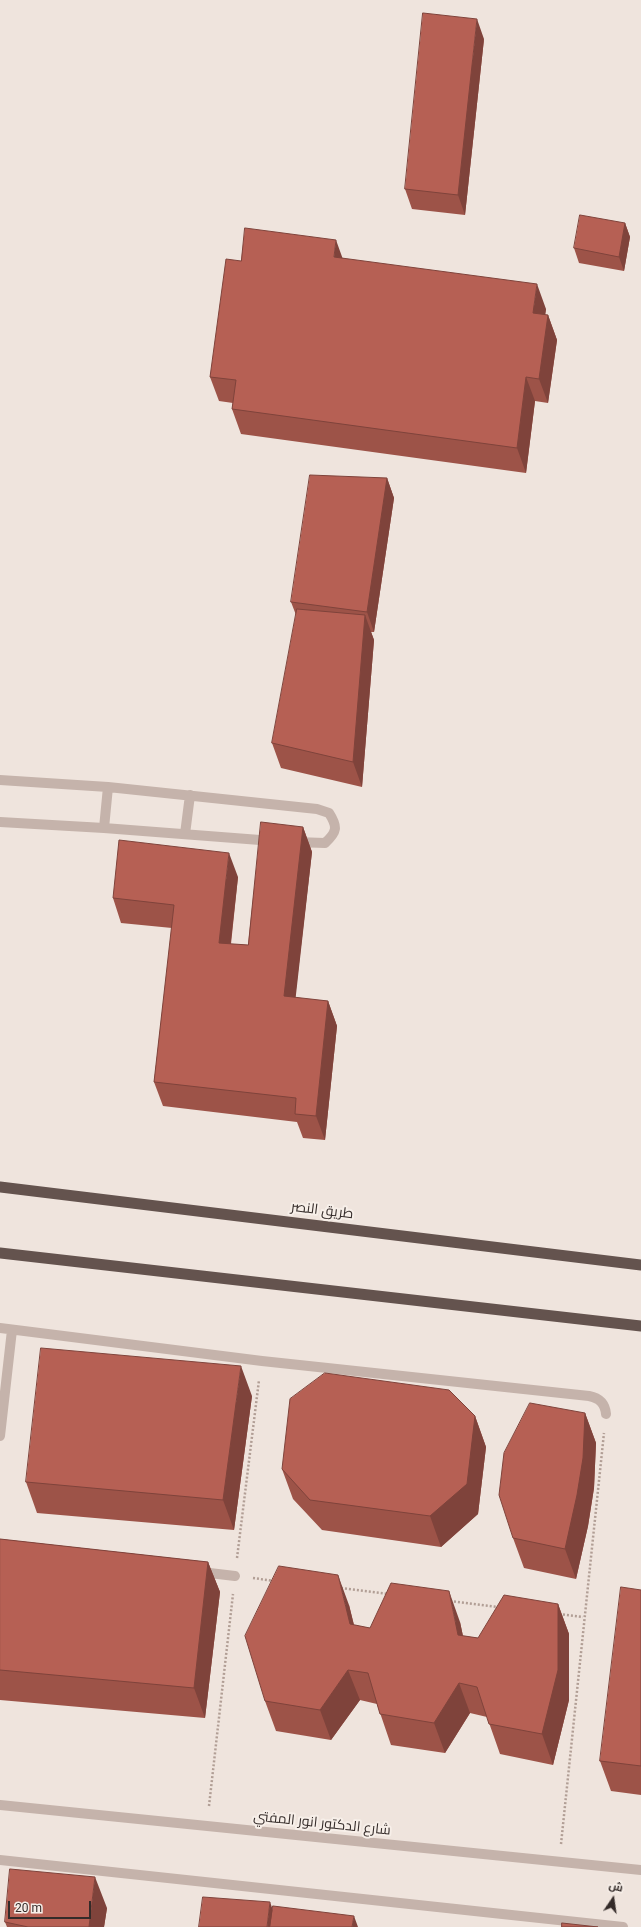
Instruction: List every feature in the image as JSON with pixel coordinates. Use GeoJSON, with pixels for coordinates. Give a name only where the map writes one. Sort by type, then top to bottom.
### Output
{"type":"FeatureCollection","features":[{"type":"Feature","properties":{"kind":"highway","name":"طريق النصر"},"geometry":{"type":"LineString","coordinates":[[0,1187],[641,1265]]}},
{"type":"Feature","properties":{"kind":"highway"},"geometry":{"type":"LineString","coordinates":[[0,1253],[641,1326]]}},
{"type":"Feature","properties":{"kind":"street"},"geometry":{"type":"LineString","coordinates":[[0,780],[108,787],[317,810],[329,813],[335,823],[334,834],[325,843],[0,822]]}},
{"type":"Feature","properties":{"kind":"street"},"geometry":{"type":"LineString","coordinates":[[104,828],[108,787]]}},
{"type":"Feature","properties":{"kind":"street"},"geometry":{"type":"LineString","coordinates":[[185,834],[190,795]]}},
{"type":"Feature","properties":{"kind":"street"},"geometry":{"type":"LineString","coordinates":[[0,1328],[262,1361],[589,1396],[599,1399],[606,1408],[606,1414]]}},
{"type":"Feature","properties":{"kind":"street"},"geometry":{"type":"LineString","coordinates":[[0,1436],[12,1330]]}},
{"type":"Feature","properties":{"kind":"street"},"geometry":{"type":"LineString","coordinates":[[188,1570],[235,1576]]}},
{"type":"Feature","properties":{"kind":"street","name":"شارع الدكتور انور المفتي"},"geometry":{"type":"LineString","coordinates":[[0,1805],[641,1870]]}},
{"type":"Feature","properties":{"kind":"street"},"geometry":{"type":"LineString","coordinates":[[0,1860],[623,1927]]}},
{"type":"Feature","properties":{"kind":"path"},"geometry":{"type":"LineString","coordinates":[[207,1826],[235,1576],[262,1361]]}},
{"type":"Feature","properties":{"kind":"path"},"geometry":{"type":"LineString","coordinates":[[559,1862],[583,1617],[606,1414]]}},
{"type":"Feature","properties":{"kind":"path"},"geometry":{"type":"LineString","coordinates":[[235,1576],[274,1581]]}},
{"type":"Feature","properties":{"kind":"path"},"geometry":{"type":"LineString","coordinates":[[338,1588],[393,1594]]}},
{"type":"Feature","properties":{"kind":"path"},"geometry":{"type":"LineString","coordinates":[[449,1601],[504,1608]]}},
{"type":"Feature","properties":{"kind":"path"},"geometry":{"type":"LineString","coordinates":[[552,1613],[583,1617]]}},
{"type":"Feature","properties":{"kind":"building"},"geometry":{"type":"Polygon","coordinates":[[[423,13],[477,19],[458,195],[405,189],[423,13]]]}},
{"type":"Feature","properties":{"kind":"building"},"geometry":{"type":"Polygon","coordinates":[[[580,215],[625,223],[619,257],[574,248],[580,215]]]}},
{"type":"Feature","properties":{"kind":"building"},"geometry":{"type":"Polygon","coordinates":[[[245,228],[336,240],[334,257],[537,284],[533,313],[548,315],[539,379],[526,377],[517,448],[232,409],[236,380],[210,377],[226,259],[241,261],[245,228]]]}},
{"type":"Feature","properties":{"kind":"building"},"geometry":{"type":"Polygon","coordinates":[[[310,475],[387,478],[367,612],[291,602],[310,475]]]}},
{"type":"Feature","properties":{"kind":"building"},"geometry":{"type":"Polygon","coordinates":[[[297,609],[365,615],[353,762],[272,743],[297,609]]]}},
{"type":"Feature","properties":{"kind":"building"},"geometry":{"type":"Polygon","coordinates":[[[261,822],[303,827],[284,996],[328,1001],[316,1116],[295,1114],[296,1098],[154,1082],[174,905],[113,898],[119,840],[229,853],[219,943],[248,945],[261,822]]]}},
{"type":"Feature","properties":{"kind":"building"},"geometry":{"type":"Polygon","coordinates":[[[41,1348],[241,1366],[223,1500],[26,1482],[41,1348]]]}},
{"type":"Feature","properties":{"kind":"building"},"geometry":{"type":"Polygon","coordinates":[[[325,1373],[449,1390],[475,1416],[467,1484],[430,1516],[310,1500],[282,1469],[290,1399],[325,1373]]]}},
{"type":"Feature","properties":{"kind":"building"},"geometry":{"type":"Polygon","coordinates":[[[530,1403],[585,1413],[583,1458],[577,1495],[565,1549],[513,1538],[499,1495],[504,1453],[530,1403]]]}},
{"type":"Feature","properties":{"kind":"building"},"geometry":{"type":"Polygon","coordinates":[[[0,1539],[208,1562],[194,1688],[0,1670],[0,1539]]]}},
{"type":"Feature","properties":{"kind":"building"},"geometry":{"type":"Polygon","coordinates":[[[279,1566],[338,1575],[350,1624],[370,1628],[391,1583],[449,1591],[458,1635],[478,1638],[504,1595],[558,1604],[558,1670],[542,1734],[489,1724],[477,1687],[459,1683],[434,1723],[380,1714],[368,1673],[348,1670],[320,1710],[265,1701],[245,1636],[279,1566]]]}},
{"type":"Feature","properties":{"kind":"building"},"geometry":{"type":"Polygon","coordinates":[[[621,1587],[641,1590],[641,1766],[600,1761],[621,1587]]]}},
{"type":"Feature","properties":{"kind":"building"},"geometry":{"type":"Polygon","coordinates":[[[10,1869],[95,1877],[89,1927],[28,1927],[5,1922],[10,1869]]]}},
{"type":"Feature","properties":{"kind":"building"},"geometry":{"type":"Polygon","coordinates":[[[203,1897],[270,1902],[267,1927],[199,1927],[203,1897]]]}},
{"type":"Feature","properties":{"kind":"building"},"geometry":{"type":"Polygon","coordinates":[[[273,1906],[354,1916],[352,1927],[270,1927],[273,1906]]]}},
{"type":"Feature","properties":{"kind":"building"},"geometry":{"type":"Polygon","coordinates":[[[562,1923],[598,1927],[562,1927],[562,1923]]]}}]}
